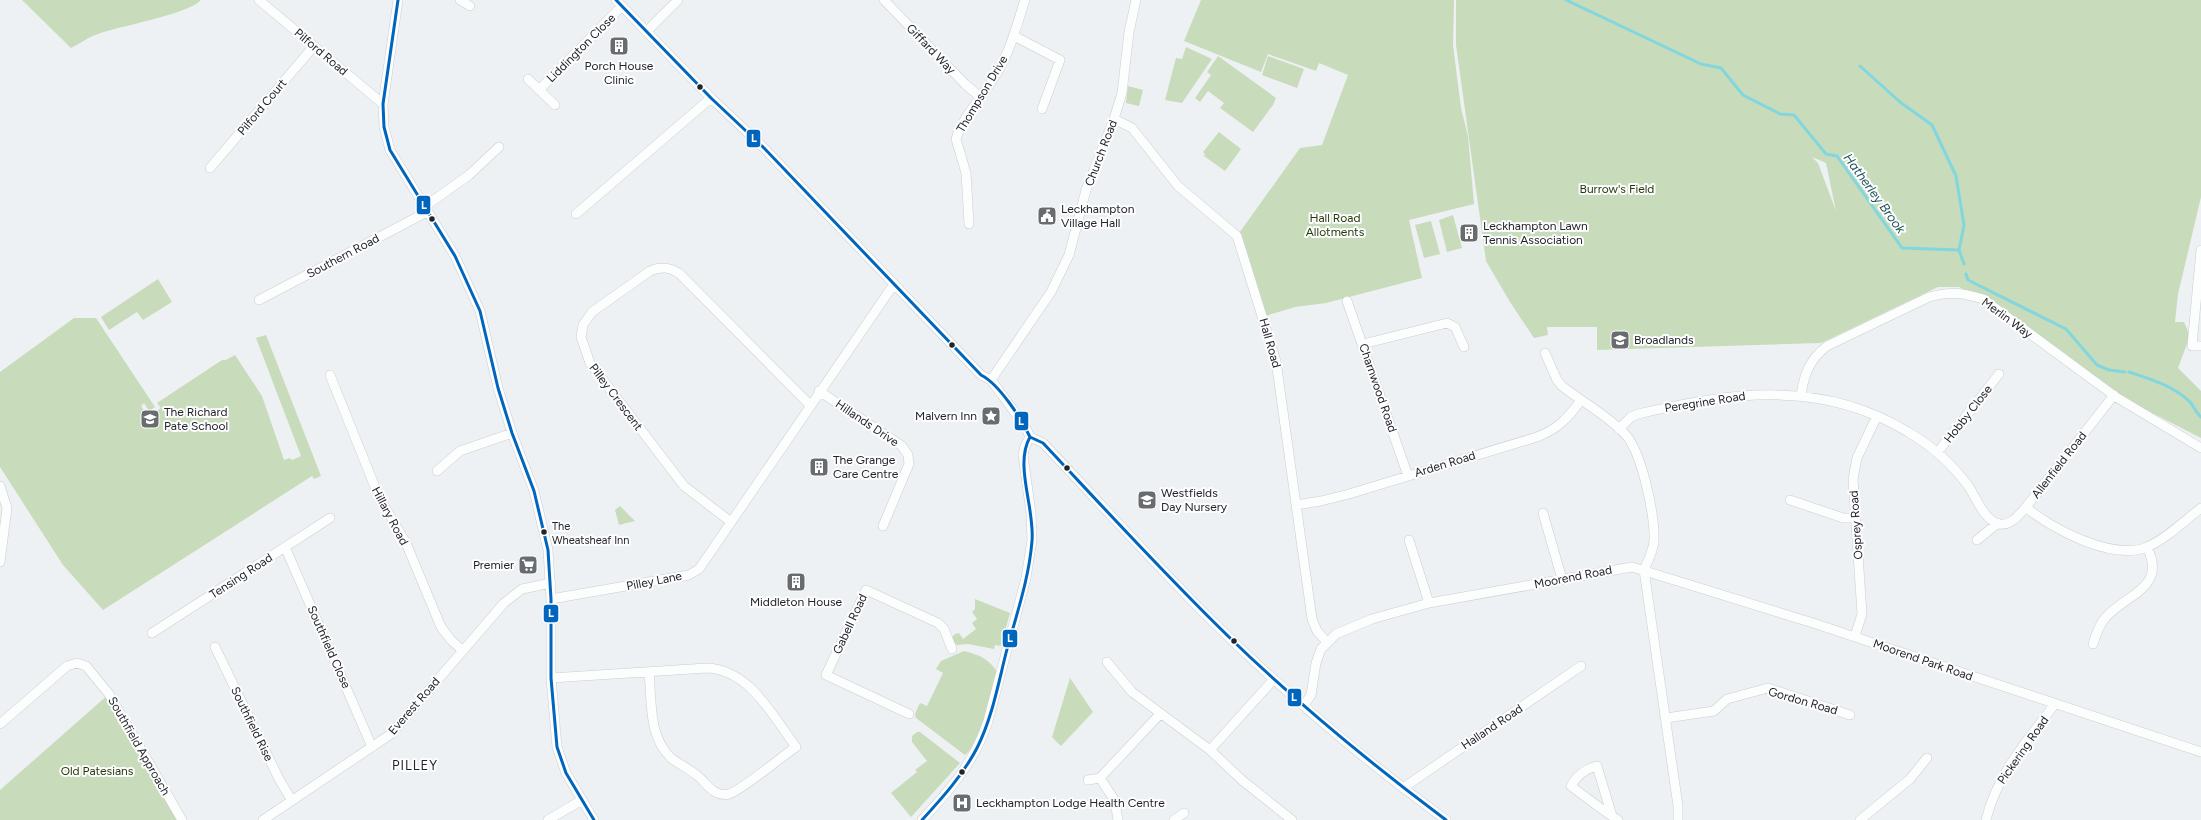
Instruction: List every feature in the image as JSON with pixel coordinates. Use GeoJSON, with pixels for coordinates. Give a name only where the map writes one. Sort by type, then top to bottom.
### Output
{"type":"FeatureCollection","features":[{"type":"Feature","properties":{"kind":"street","name":"Pilford Road"},"geometry":{"type":"LineString","coordinates":[[259,0],[384,104]]}},
{"type":"Feature","properties":{"kind":"street"},"geometry":{"type":"LineString","coordinates":[[398,0],[384,104],[384,127],[390,150],[425,210],[455,256],[475,297],[512,433],[534,491],[548,550],[551,583],[552,678],[558,747],[566,773],[594,820]]}},
{"type":"Feature","properties":{"kind":"street"},"geometry":{"type":"LineString","coordinates":[[460,0],[470,6]]}},
{"type":"Feature","properties":{"kind":"street"},"geometry":{"type":"LineString","coordinates":[[647,31],[678,0]]}},
{"type":"Feature","properties":{"kind":"street","name":"Giffard Way"},"geometry":{"type":"LineString","coordinates":[[884,0],[965,84],[979,96]]}},
{"type":"Feature","properties":{"kind":"street","name":"Thompson Drive"},"geometry":{"type":"LineString","coordinates":[[969,224],[966,173],[956,139],[979,96],[997,73],[1014,36],[1025,0]]}},
{"type":"Feature","properties":{"kind":"street","name":"Church Road"},"geometry":{"type":"LineString","coordinates":[[991,380],[1040,308],[1059,276],[1068,255],[1086,190],[1114,119],[1122,93],[1129,32],[1136,0]]}},
{"type":"Feature","properties":{"kind":"street"},"geometry":{"type":"LineString","coordinates":[[619,3],[711,98],[763,147],[981,375],[991,380],[1025,426],[1030,437],[1043,443],[1201,610],[1274,679],[1304,705],[1403,788],[1446,820]]}},
{"type":"Feature","properties":{"kind":"street","name":"Liddington Close"},"geometry":{"type":"LineString","coordinates":[[539,90],[619,3]]}},
{"type":"Feature","properties":{"kind":"street"},"geometry":{"type":"LineString","coordinates":[[1014,36],[1060,60],[1042,109]]}},
{"type":"Feature","properties":{"kind":"street","name":"Pilford Court"},"geometry":{"type":"LineString","coordinates":[[210,168],[314,46]]}},
{"type":"Feature","properties":{"kind":"street","name":"Liddington Close"},"geometry":{"type":"LineString","coordinates":[[528,79],[554,105]]}},
{"type":"Feature","properties":{"kind":"street"},"geometry":{"type":"LineString","coordinates":[[576,214],[711,98]]}},
{"type":"Feature","properties":{"kind":"street","name":"Hall Road"},"geometry":{"type":"LineString","coordinates":[[1114,119],[1132,128],[1178,186],[1237,236],[1276,361],[1312,619],[1317,631],[1327,642]]}},
{"type":"Feature","properties":{"kind":"street","name":"Southern Road"},"geometry":{"type":"LineString","coordinates":[[259,300],[425,210],[469,175],[499,147]]}},
{"type":"Feature","properties":{"kind":"street"},"geometry":{"type":"LineString","coordinates":[[2201,250],[2192,346],[2201,346]]}},
{"type":"Feature","properties":{"kind":"street","name":"Pilley Crescent"},"geometry":{"type":"LineString","coordinates":[[731,522],[684,486],[590,363],[581,338],[585,320],[592,312],[650,271],[660,268],[671,269],[680,274],[810,405]]}},
{"type":"Feature","properties":{"kind":"street","name":"Pilley Lane"},"geometry":{"type":"LineString","coordinates":[[551,599],[689,575],[702,565],[819,391],[894,284]]}},
{"type":"Feature","properties":{"kind":"street","name":"Merlin Way"},"geometry":{"type":"LineString","coordinates":[[1801,395],[1806,371],[1816,356],[1827,346],[1929,297],[1949,292],[1983,299],[2114,395],[2152,420],[2201,448]]}},
{"type":"Feature","properties":{"kind":"street","name":"Charnwood Road"},"geometry":{"type":"LineString","coordinates":[[1347,302],[1363,344],[1408,476]]}},
{"type":"Feature","properties":{"kind":"street"},"geometry":{"type":"LineString","coordinates":[[1363,344],[1447,323],[1455,327],[1464,347]]}},
{"type":"Feature","properties":{"kind":"street"},"geometry":{"type":"LineString","coordinates":[[1545,353],[1557,380],[1619,429],[1630,442],[1637,454],[1648,496],[1654,542],[1644,570],[1678,806],[1678,820]]}},
{"type":"Feature","properties":{"kind":"street","name":"Hobby Close"},"geometry":{"type":"LineString","coordinates":[[1937,453],[1999,374]]}},
{"type":"Feature","properties":{"kind":"street","name":"Hillary Road"},"geometry":{"type":"LineString","coordinates":[[330,375],[378,497],[406,543],[441,627],[451,640],[462,650]]}},
{"type":"Feature","properties":{"kind":"street","name":"Hillands Drive"},"geometry":{"type":"LineString","coordinates":[[819,391],[906,450],[909,464],[883,526]]}},
{"type":"Feature","properties":{"kind":"street","name":"Peregrine Road"},"geometry":{"type":"LineString","coordinates":[[1619,429],[1631,417],[1638,414],[1698,401],[1757,394],[1801,395],[1831,400],[1876,416],[1908,432],[1937,453],[1958,474],[1991,520],[1998,523]]}},
{"type":"Feature","properties":{"kind":"street","name":"Allenfield Road"},"geometry":{"type":"LineString","coordinates":[[1977,540],[1998,523],[2004,524],[2012,521],[2026,507],[2114,395]]}},
{"type":"Feature","properties":{"kind":"street","name":"Arden Road"},"geometry":{"type":"LineString","coordinates":[[1296,505],[1321,501],[1408,476],[1550,432],[1564,422],[1581,400]]}},
{"type":"Feature","properties":{"kind":"street","name":"Osprey Road"},"geometry":{"type":"LineString","coordinates":[[1855,636],[1862,614],[1854,518],[1853,491],[1855,468],[1861,448],[1876,416]]}},
{"type":"Feature","properties":{"kind":"street"},"geometry":{"type":"LineString","coordinates":[[437,471],[460,451],[512,433]]}},
{"type":"Feature","properties":{"kind":"street"},"geometry":{"type":"LineString","coordinates":[[922,820],[965,770],[981,741],[988,721],[1023,593],[1029,563],[1032,540],[1031,513],[1023,455],[1025,446],[1030,437]]}},
{"type":"Feature","properties":{"kind":"street"},"geometry":{"type":"LineString","coordinates":[[0,486],[7,508],[0,562]]}},
{"type":"Feature","properties":{"kind":"street"},"geometry":{"type":"LineString","coordinates":[[1790,500],[1843,518],[1854,518]]}},
{"type":"Feature","properties":{"kind":"street"},"geometry":{"type":"LineString","coordinates":[[2026,507],[2056,528],[2081,540],[2124,550],[2147,547],[2201,508]]}},
{"type":"Feature","properties":{"kind":"street"},"geometry":{"type":"LineString","coordinates":[[1543,513],[1562,579]]}},
{"type":"Feature","properties":{"kind":"street","name":"Tensing Road"},"geometry":{"type":"LineString","coordinates":[[152,634],[330,518]]}},
{"type":"Feature","properties":{"kind":"street"},"geometry":{"type":"LineString","coordinates":[[1409,540],[1430,603]]}},
{"type":"Feature","properties":{"kind":"street","name":"Southfield Close"},"geometry":{"type":"LineString","coordinates":[[285,547],[372,747]]}},
{"type":"Feature","properties":{"kind":"street"},"geometry":{"type":"LineString","coordinates":[[2093,645],[2106,617],[2150,581],[2153,567],[2147,547]]}},
{"type":"Feature","properties":{"kind":"street","name":"Moorend Road"},"geometry":{"type":"LineString","coordinates":[[1304,705],[1311,695],[1316,663],[1321,649],[1336,634],[1372,619],[1430,603],[1615,568],[1632,566],[1644,570]]}},
{"type":"Feature","properties":{"kind":"street","name":"Moorend Park Road"},"geometry":{"type":"LineString","coordinates":[[1644,570],[1855,636],[2201,752]]}},
{"type":"Feature","properties":{"kind":"street","name":"Everest Road"},"geometry":{"type":"LineString","coordinates":[[263,820],[390,734],[462,650],[504,603],[514,594],[530,586],[551,583]]}},
{"type":"Feature","properties":{"kind":"street","name":"Gabell Road"},"geometry":{"type":"LineString","coordinates":[[909,714],[826,674],[866,590],[938,623],[944,629],[952,649]]}},
{"type":"Feature","properties":{"kind":"street","name":"Southfield Rise"},"geometry":{"type":"LineString","coordinates":[[215,647],[279,779],[292,801]]}},
{"type":"Feature","properties":{"kind":"street"},"geometry":{"type":"LineString","coordinates":[[1107,662],[1132,692],[1210,750],[1243,781],[1275,804],[1292,820]]}},
{"type":"Feature","properties":{"kind":"street","name":"Southfield Approach"},"geometry":{"type":"LineString","coordinates":[[0,724],[67,666],[82,664],[94,673],[109,694],[182,820]]}},
{"type":"Feature","properties":{"kind":"street","name":"Halland Road"},"geometry":{"type":"LineString","coordinates":[[1403,788],[1581,666]]}},
{"type":"Feature","properties":{"kind":"street"},"geometry":{"type":"LineString","coordinates":[[552,678],[707,668],[731,673],[749,686],[796,747],[732,792],[724,794],[716,793],[693,772],[674,760],[660,744],[653,721],[650,672]]}},
{"type":"Feature","properties":{"kind":"street"},"geometry":{"type":"LineString","coordinates":[[1210,750],[1274,679]]}},
{"type":"Feature","properties":{"kind":"street","name":"Gordon Road"},"geometry":{"type":"LineString","coordinates":[[1666,718],[1714,711],[1727,699],[1768,688],[1850,715]]}},
{"type":"Feature","properties":{"kind":"street","name":"Pickering Road"},"geometry":{"type":"LineString","coordinates":[[1986,820],[1992,798],[2004,773],[2055,704]]}},
{"type":"Feature","properties":{"kind":"street"},"geometry":{"type":"LineString","coordinates":[[1088,780],[1100,778],[1160,714]]}},
{"type":"Feature","properties":{"kind":"street"},"geometry":{"type":"LineString","coordinates":[[1860,820],[1910,779],[1926,758]]}},
{"type":"Feature","properties":{"kind":"street"},"geometry":{"type":"LineString","coordinates":[[1597,766],[1615,818],[1571,786],[1585,770],[1597,766]]}},
{"type":"Feature","properties":{"kind":"street"},"geometry":{"type":"LineString","coordinates":[[1100,778],[1115,801],[1118,820]]}},
{"type":"Feature","properties":{"kind":"street"},"geometry":{"type":"LineString","coordinates":[[548,820],[582,800]]}},
{"type":"Feature","properties":{"kind":"street"},"geometry":{"type":"LineString","coordinates":[[1174,820],[1184,813]]}},
{"type":"Feature","properties":{"kind":"green space"},"geometry":{"type":"Polygon","coordinates":[[[22,0],[201,0],[182,11],[95,35],[71,48],[22,0]]]}},
{"type":"Feature","properties":{"kind":"green space","name":"Hall Road Allotments"},"geometry":{"type":"Polygon","coordinates":[[[1201,0],[1454,0],[1453,45],[1461,108],[1468,136],[1474,204],[1409,220],[1422,278],[1326,303],[1295,307],[1262,317],[1237,236],[1300,148],[1322,145],[1348,75],[1319,63],[1316,71],[1268,54],[1261,72],[1184,41],[1201,0]]]}},
{"type":"Feature","properties":{"kind":"green space","name":"Burrow's Field"},"geometry":{"type":"Polygon","coordinates":[[[1456,0],[2201,0],[2201,197],[2178,294],[2175,322],[2184,322],[2190,336],[2178,368],[2201,391],[2201,438],[2123,398],[2065,357],[2063,352],[1959,287],[1938,287],[1821,343],[1597,350],[1597,327],[1547,327],[1548,335],[1534,338],[1510,302],[1486,261],[1456,45],[1456,0]],[[1812,157],[1818,163],[1836,211],[1826,163],[1812,157]]]}},
{"type":"Feature","properties":{"kind":"green space"},"geometry":{"type":"Polygon","coordinates":[[[1186,47],[1212,59],[1182,103],[1165,100],[1176,58],[1182,59],[1186,47]]]}},
{"type":"Feature","properties":{"kind":"green space"},"geometry":{"type":"Polygon","coordinates":[[[1218,56],[1276,98],[1273,105],[1253,132],[1220,108],[1224,103],[1208,91],[1200,102],[1195,98],[1211,75],[1207,72],[1218,56]]]}},
{"type":"Feature","properties":{"kind":"green space"},"geometry":{"type":"Polygon","coordinates":[[[1268,56],[1304,69],[1297,88],[1262,75],[1268,56]]]}},
{"type":"Feature","properties":{"kind":"green space"},"geometry":{"type":"Polygon","coordinates":[[[1128,86],[1143,90],[1139,106],[1126,103],[1128,86]]]}},
{"type":"Feature","properties":{"kind":"green space"},"geometry":{"type":"Polygon","coordinates":[[[1219,132],[1241,149],[1225,171],[1204,156],[1205,154],[1203,152],[1219,132]]]}},
{"type":"Feature","properties":{"kind":"green space"},"geometry":{"type":"Polygon","coordinates":[[[1453,215],[1462,248],[1447,252],[1439,220],[1453,215]]]}},
{"type":"Feature","properties":{"kind":"green space"},"geometry":{"type":"Polygon","coordinates":[[[1431,221],[1440,254],[1424,258],[1415,225],[1431,221]]]}},
{"type":"Feature","properties":{"kind":"green space"},"geometry":{"type":"Polygon","coordinates":[[[158,279],[172,302],[143,320],[137,312],[109,330],[101,317],[158,279]]]}},
{"type":"Feature","properties":{"kind":"green space","name":"The Richard Pate School"},"geometry":{"type":"Polygon","coordinates":[[[74,318],[96,318],[155,407],[149,411],[144,403],[141,406],[148,417],[161,408],[157,403],[222,360],[226,360],[235,355],[262,396],[284,460],[290,458],[292,460],[301,456],[256,338],[266,335],[321,476],[314,479],[312,476],[103,610],[63,565],[0,467],[0,372],[74,318]]]}},
{"type":"Feature","properties":{"kind":"green space"},"geometry":{"type":"Polygon","coordinates":[[[620,506],[635,521],[619,525],[615,510],[620,506]]]}},
{"type":"Feature","properties":{"kind":"green space"},"geometry":{"type":"Polygon","coordinates":[[[975,599],[1010,613],[1001,646],[995,645],[994,649],[968,644],[957,645],[950,639],[955,634],[959,633],[963,639],[976,629],[972,623],[977,619],[972,612],[975,609],[975,599]]]}},
{"type":"Feature","properties":{"kind":"green space"},"geometry":{"type":"Polygon","coordinates":[[[964,651],[984,658],[998,673],[978,742],[965,755],[916,718],[915,714],[920,703],[927,706],[943,673],[936,669],[941,661],[964,651]]]}},
{"type":"Feature","properties":{"kind":"green space"},"geometry":{"type":"Polygon","coordinates":[[[1070,678],[1093,712],[1061,746],[1052,737],[1070,678]]]}},
{"type":"Feature","properties":{"kind":"green space","name":"Old Patesians"},"geometry":{"type":"Polygon","coordinates":[[[109,694],[182,820],[0,820],[0,790],[109,694]]]}},
{"type":"Feature","properties":{"kind":"green space"},"geometry":{"type":"Polygon","coordinates":[[[917,732],[920,732],[960,763],[911,817],[891,793],[917,772],[915,770],[927,761],[912,742],[912,736],[917,732]]]}},
{"type":"Feature","properties":{"kind":"waterway","name":"Hatherley Brook"},"geometry":{"type":"LineString","coordinates":[[1566,0],[1701,64],[1721,68],[1743,95],[1780,114],[1794,115],[1826,154],[1837,156],[1902,248],[1959,250],[1964,264]]}},
{"type":"Feature","properties":{"kind":"waterway"},"geometry":{"type":"LineString","coordinates":[[1860,66],[1900,102],[1932,125],[1956,176],[1964,225],[1959,250]]}},
{"type":"Feature","properties":{"kind":"waterway","name":"Hatherley Brook"},"geometry":{"type":"LineString","coordinates":[[1966,274],[1968,280],[2066,329],[2097,365],[2109,370],[2125,372]]}},
{"type":"Feature","properties":{"kind":"waterway","name":"Hatherley Brook"},"geometry":{"type":"LineString","coordinates":[[2129,372],[2175,390],[2190,402],[2201,417]]}},
{"type":"Feature","properties":{"kind":"transit line","name":"L"},"geometry":{"type":"LineString","coordinates":[[398,0],[383,104],[384,127],[390,150],[455,256],[480,311],[498,388],[512,433],[534,491],[548,550],[551,599],[551,678],[557,747],[566,773],[594,820]]}},
{"type":"Feature","properties":{"kind":"transit line","name":"L"},"geometry":{"type":"LineString","coordinates":[[616,0],[711,98],[763,147],[981,375],[995,386],[1009,402],[1030,437],[1043,443],[1205,614],[1308,709],[1390,777],[1446,820]]}},
{"type":"Feature","properties":{"kind":"transit line","name":"L"},"geometry":{"type":"LineString","coordinates":[[922,820],[952,786],[965,768],[982,737],[994,701],[1022,597],[1032,541],[1031,515],[1024,474],[1024,460],[1030,437]]}},
{"type":"Feature","properties":{"kind":"place","name":"Porch House Clinic"},"geometry":{"type":"Point","coordinates":[619,46]}},
{"type":"Feature","properties":{"kind":"place","name":"Leckhampton Village Hall"},"geometry":{"type":"Point","coordinates":[1047,216]}},
{"type":"Feature","properties":{"kind":"place","name":"Leckhampton Lawn Tennis Association"},"geometry":{"type":"Point","coordinates":[1469,233]}},
{"type":"Feature","properties":{"kind":"place","name":"Broadlands"},"geometry":{"type":"Point","coordinates":[1620,340]}},
{"type":"Feature","properties":{"kind":"place","name":"Malvern Inn"},"geometry":{"type":"Point","coordinates":[991,416]}},
{"type":"Feature","properties":{"kind":"place","name":"The Richard Pate School"},"geometry":{"type":"Point","coordinates":[150,419]}},
{"type":"Feature","properties":{"kind":"place","name":"The Grange Care Centre"},"geometry":{"type":"Point","coordinates":[819,467]}},
{"type":"Feature","properties":{"kind":"place","name":"Westfields Day Nursery"},"geometry":{"type":"Point","coordinates":[1147,500]}},
{"type":"Feature","properties":{"kind":"place","name":"The Wheatsheaf Inn"},"geometry":{"type":"Point","coordinates":[544,532]}},
{"type":"Feature","properties":{"kind":"place","name":"Premier"},"geometry":{"type":"Point","coordinates":[528,565]}},
{"type":"Feature","properties":{"kind":"place","name":"Middleton House"},"geometry":{"type":"Point","coordinates":[796,582]}},
{"type":"Feature","properties":{"kind":"place","name":"Leckhampton Lodge Health Centre"},"geometry":{"type":"Point","coordinates":[962,803]}},
{"type":"Feature","properties":{"kind":"district","name":"PILLEY"},"geometry":{"type":"Point","coordinates":[415,765]}}]}
